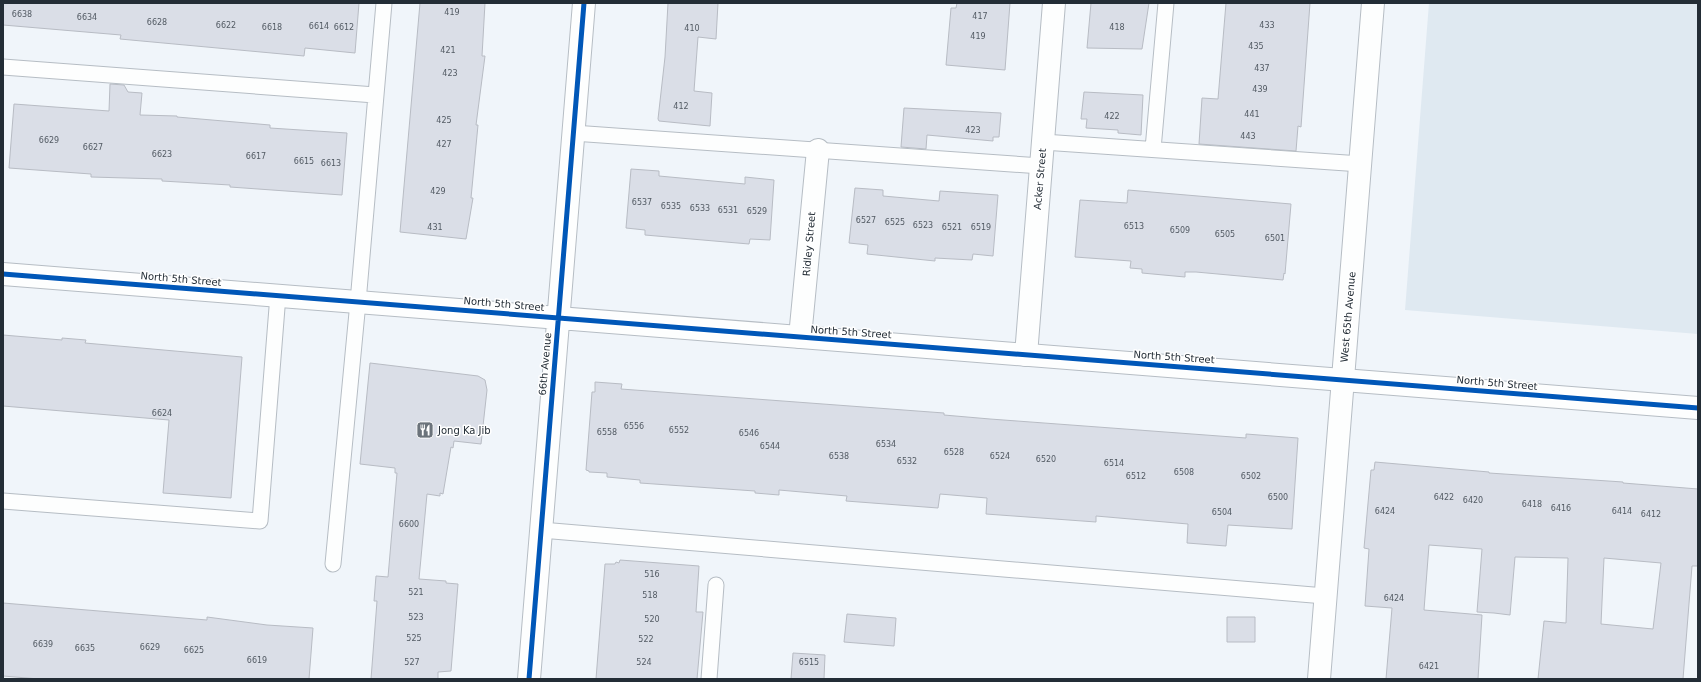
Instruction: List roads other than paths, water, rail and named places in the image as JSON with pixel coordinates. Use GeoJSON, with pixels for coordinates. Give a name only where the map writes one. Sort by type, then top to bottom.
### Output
{"type":"FeatureCollection","features":[{"type":"Feature","properties":{"kind":"street","name":"66th Avenue"},"geometry":{"type":"LineString","coordinates":[[529,679],[584,3]]}},
{"type":"Feature","properties":{"kind":"street","name":"Acker Street"},"geometry":{"type":"LineString","coordinates":[[1026,355],[1054,3]]}},
{"type":"Feature","properties":{"kind":"street","name":"West 65th Avenue"},"geometry":{"type":"LineString","coordinates":[[1319,679],[1373,3]]}},
{"type":"Feature","properties":{"kind":"street","name":"Ridley Street"},"geometry":{"type":"LineString","coordinates":[[800,337],[818,150]]}},
{"type":"Feature","properties":{"kind":"street","name":"North 5th Street"},"geometry":{"type":"LineString","coordinates":[[3,274],[1698,408]]}},
{"type":"Feature","properties":{"kind":"lane"},"geometry":{"type":"LineString","coordinates":[[333,564],[384,3]]}},
{"type":"Feature","properties":{"kind":"lane"},"geometry":{"type":"LineString","coordinates":[[1153,149],[1166,3]]}},
{"type":"Feature","properties":{"kind":"lane"},"geometry":{"type":"LineString","coordinates":[[3,67],[375,95]]}},
{"type":"Feature","properties":{"kind":"lane"},"geometry":{"type":"LineString","coordinates":[[573,133],[1041,166]]}},
{"type":"Feature","properties":{"kind":"lane"},"geometry":{"type":"LineString","coordinates":[[1043,142],[1360,164]]}},
{"type":"Feature","properties":{"kind":"lane"},"geometry":{"type":"LineString","coordinates":[[3,501],[260,521],[278,295]]}},
{"type":"Feature","properties":{"kind":"lane"},"geometry":{"type":"LineString","coordinates":[[541,530],[1325,596]]}},
{"type":"Feature","properties":{"kind":"lane"},"geometry":{"type":"LineString","coordinates":[[709,679],[716,585]]}},
{"type":"Feature","properties":{"kind":"place","name":"Jong Ka Jib"},"geometry":{"type":"Point","coordinates":[425,430]}}]}
